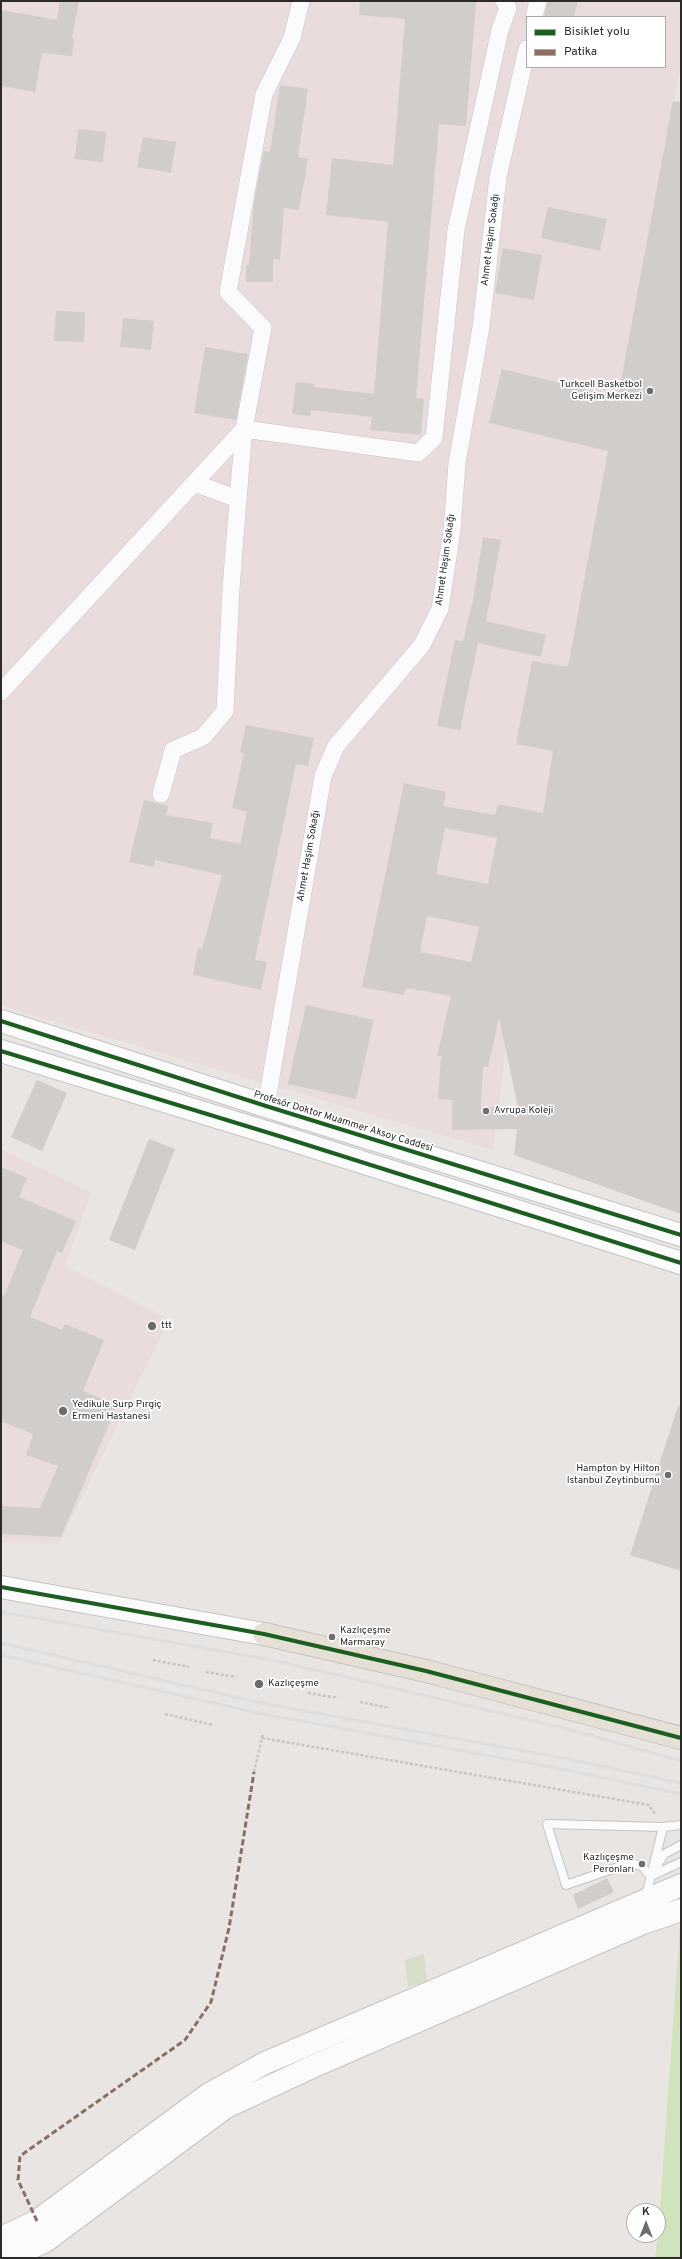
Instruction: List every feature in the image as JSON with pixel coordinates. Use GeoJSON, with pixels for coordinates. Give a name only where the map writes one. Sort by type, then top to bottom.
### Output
{"type":"FeatureCollection","features":[{"type":"Feature","properties":{"kind":"main road","name":"Profesör Doktor Muammer Aksoy Caddesi"},"geometry":{"type":"LineString","coordinates":[[1,1021],[266,1106],[681,1234]]}},
{"type":"Feature","properties":{"kind":"main road"},"geometry":{"type":"LineString","coordinates":[[1,1051],[286,1138],[681,1263]]}},
{"type":"Feature","properties":{"kind":"main road"},"geometry":{"type":"LineString","coordinates":[[1,1587],[264,1634],[426,1671],[681,1738]]}},
{"type":"Feature","properties":{"kind":"main road"},"geometry":{"type":"LineString","coordinates":[[1,2238],[37,2221],[209,2094],[265,2063],[572,1933],[645,1899],[681,1885]]}},
{"type":"Feature","properties":{"kind":"main road"},"geometry":{"type":"LineString","coordinates":[[8,2258],[44,2242],[226,2107],[312,2067],[643,1923],[681,1910]]}},
{"type":"Feature","properties":{"kind":"street"},"geometry":{"type":"LineString","coordinates":[[161,794],[173,750],[203,737],[225,711],[231,589],[244,429],[263,328],[228,292],[264,94],[292,38],[301,1]]}},
{"type":"Feature","properties":{"kind":"street"},"geometry":{"type":"LineString","coordinates":[[244,429],[418,453],[434,438],[456,230],[500,30],[508,8],[504,1]]}},
{"type":"Feature","properties":{"kind":"street"},"geometry":{"type":"LineString","coordinates":[[534,16],[538,1]]}},
{"type":"Feature","properties":{"kind":"street","name":"Ahmet Haşim Sokağı"},"geometry":{"type":"LineString","coordinates":[[266,1106],[323,776],[336,746],[422,645],[440,609],[452,531],[457,463],[481,327],[498,177],[526,54]]}},
{"type":"Feature","properties":{"kind":"street"},"geometry":{"type":"LineString","coordinates":[[1,692],[244,429]]}},
{"type":"Feature","properties":{"kind":"street"},"geometry":{"type":"LineString","coordinates":[[194,483],[238,499]]}},
{"type":"Feature","properties":{"kind":"lane"},"geometry":{"type":"LineString","coordinates":[[650,1876],[642,1866],[630,1863],[566,1885],[547,1824],[663,1827],[681,1825]]}},
{"type":"Feature","properties":{"kind":"lane"},"geometry":{"type":"LineString","coordinates":[[645,1899],[663,1827]]}},
{"type":"Feature","properties":{"kind":"lane"},"geometry":{"type":"LineString","coordinates":[[650,1876],[664,1854],[681,1845]]}},
{"type":"Feature","properties":{"kind":"lane"},"geometry":{"type":"LineString","coordinates":[[650,1876],[681,1862]]}},
{"type":"Feature","properties":{"kind":"path"},"geometry":{"type":"LineString","coordinates":[[153,1660],[188,1668]]}},
{"type":"Feature","properties":{"kind":"path"},"geometry":{"type":"LineString","coordinates":[[206,1672],[236,1678]]}},
{"type":"Feature","properties":{"kind":"path"},"geometry":{"type":"LineString","coordinates":[[308,1693],[338,1698]]}},
{"type":"Feature","properties":{"kind":"path"},"geometry":{"type":"LineString","coordinates":[[360,1702],[390,1708]]}},
{"type":"Feature","properties":{"kind":"path"},"geometry":{"type":"LineString","coordinates":[[165,1714],[213,1725]]}},
{"type":"Feature","properties":{"kind":"path"},"geometry":{"type":"LineString","coordinates":[[254,1772],[263,1733]]}},
{"type":"Feature","properties":{"kind":"path"},"geometry":{"type":"LineString","coordinates":[[262,1738],[649,1804],[663,1827]]}},
{"type":"Feature","properties":{"kind":"shaded area"},"geometry":{"type":"Polygon","coordinates":[[[1,1],[681,1],[681,63],[510,1016],[493,1150],[1,1006],[1,1]]]}},
{"type":"Feature","properties":{"kind":"shaded area","name":"Yedikule Surp Pırgiç Ermeni Hastanesi"},"geometry":{"type":"Polygon","coordinates":[[[1,1149],[91,1193],[65,1266],[169,1319],[59,1544],[1,1542],[1,1149]]]}},
{"type":"Feature","properties":{"kind":"green space"},"geometry":{"type":"Polygon","coordinates":[[[680,1926],[681,2258],[655,2258],[657,2243],[666,2243],[666,2203],[660,2203],[680,1926]]]}},
{"type":"Feature","properties":{"kind":"green space"},"geometry":{"type":"Polygon","coordinates":[[[424,1954],[427,1981],[408,1987],[405,1960],[424,1954]]]}},
{"type":"Feature","properties":{"kind":"building"},"geometry":{"type":"Polygon","coordinates":[[[60,1],[79,1],[72,38],[74,39],[72,56],[42,53],[35,92],[1,86],[1,10],[57,20],[60,1]]]}},
{"type":"Feature","properties":{"kind":"building"},"geometry":{"type":"Polygon","coordinates":[[[360,1],[476,2],[466,126],[439,124],[416,398],[424,399],[421,435],[370,430],[372,417],[311,410],[310,416],[292,414],[296,382],[314,384],[314,387],[374,394],[388,222],[326,215],[332,158],[393,165],[405,19],[359,15],[360,1]]]}},
{"type":"Feature","properties":{"kind":"building"},"geometry":{"type":"Polygon","coordinates":[[[548,1],[578,1],[574,16],[544,16],[548,1]]]}},
{"type":"Feature","properties":{"kind":"building"},"geometry":{"type":"Polygon","coordinates":[[[280,85],[308,89],[298,157],[308,159],[299,210],[284,208],[280,260],[273,259],[273,282],[246,282],[246,265],[249,265],[254,202],[264,151],[270,152],[280,85]]]}},
{"type":"Feature","properties":{"kind":"building","name":"Turkcell Basketbol Gelişim Merkezi"},"geometry":{"type":"Polygon","coordinates":[[[673,101],[681,102],[681,1214],[514,1155],[517,1129],[452,1130],[452,1100],[438,1099],[441,1056],[437,1056],[451,996],[406,988],[404,995],[362,987],[404,783],[446,792],[443,806],[495,815],[498,804],[543,813],[553,751],[516,744],[532,661],[568,667],[608,451],[489,423],[502,369],[618,397],[673,101]],[[445,828],[436,874],[488,884],[497,838],[445,828]],[[427,916],[420,952],[471,962],[479,927],[427,916]],[[499,1018],[488,1067],[483,1066],[481,1107],[518,1107],[499,1018]]]}},
{"type":"Feature","properties":{"kind":"building"},"geometry":{"type":"Polygon","coordinates":[[[78,129],[106,132],[103,162],[75,159],[78,129]]]}},
{"type":"Feature","properties":{"kind":"building"},"geometry":{"type":"Polygon","coordinates":[[[143,137],[176,142],[171,173],[137,167],[143,137]]]}},
{"type":"Feature","properties":{"kind":"building"},"geometry":{"type":"Polygon","coordinates":[[[548,207],[607,219],[600,251],[541,238],[548,207]]]}},
{"type":"Feature","properties":{"kind":"building"},"geometry":{"type":"Polygon","coordinates":[[[503,248],[542,255],[534,300],[495,293],[503,248]]]}},
{"type":"Feature","properties":{"kind":"building"},"geometry":{"type":"Polygon","coordinates":[[[56,311],[85,312],[84,342],[54,341],[56,311]]]}},
{"type":"Feature","properties":{"kind":"building"},"geometry":{"type":"Polygon","coordinates":[[[123,318],[154,321],[151,350],[120,347],[123,318]]]}},
{"type":"Feature","properties":{"kind":"building"},"geometry":{"type":"Polygon","coordinates":[[[205,347],[248,354],[236,420],[194,413],[205,347]]]}},
{"type":"Feature","properties":{"kind":"building"},"geometry":{"type":"Polygon","coordinates":[[[483,537],[501,540],[486,621],[546,635],[541,657],[478,643],[460,730],[437,726],[455,640],[463,641],[473,600],[483,537]]]}},
{"type":"Feature","properties":{"kind":"building"},"geometry":{"type":"Polygon","coordinates":[[[246,725],[314,738],[308,766],[296,764],[255,960],[267,962],[261,990],[193,975],[198,948],[202,949],[222,875],[155,860],[154,867],[129,862],[144,800],[168,806],[166,815],[213,823],[210,838],[240,844],[247,812],[232,808],[244,753],[240,752],[246,725]]]}},
{"type":"Feature","properties":{"kind":"building"},"geometry":{"type":"Polygon","coordinates":[[[306,1005],[374,1020],[356,1099],[288,1084],[306,1005]]]}},
{"type":"Feature","properties":{"kind":"building"},"geometry":{"type":"Polygon","coordinates":[[[37,1080],[67,1093],[42,1151],[11,1137],[37,1080]]]}},
{"type":"Feature","properties":{"kind":"building"},"geometry":{"type":"Polygon","coordinates":[[[149,1139],[175,1149],[135,1250],[109,1240],[149,1139]]]}},
{"type":"Feature","properties":{"kind":"building"},"geometry":{"type":"Polygon","coordinates":[[[1,1167],[27,1178],[19,1197],[76,1221],[62,1253],[57,1251],[30,1317],[62,1330],[65,1324],[104,1340],[83,1391],[117,1405],[61,1537],[1,1534],[1,1506],[40,1508],[58,1466],[26,1455],[33,1434],[1,1421],[1,1294],[4,1296],[23,1250],[1,1241],[1,1167]]]}},
{"type":"Feature","properties":{"kind":"building","name":"Hampton by Hilton Istanbul Zeytinburnu"},"geometry":{"type":"Polygon","coordinates":[[[678,1406],[681,1406],[681,1571],[630,1555],[678,1406]]]}},
{"type":"Feature","properties":{"kind":"building"},"geometry":{"type":"Polygon","coordinates":[[[607,1878],[614,1892],[578,1909],[573,1895],[607,1878]]]}},
{"type":"Feature","properties":{"kind":"railway"},"geometry":{"type":"LineString","coordinates":[[1,1612],[277,1661],[568,1729],[681,1761]]}},
{"type":"Feature","properties":{"kind":"railway"},"geometry":{"type":"LineString","coordinates":[[1,1643],[261,1703],[563,1758],[681,1783]]}},
{"type":"Feature","properties":{"kind":"railway"},"geometry":{"type":"LineString","coordinates":[[1,1655],[258,1713],[561,1769],[681,1794]]}},
{"type":"Feature","properties":{"kind":"marked path"},"geometry":{"type":"LineString","coordinates":[[37,2221],[18,2180],[20,2156],[185,2040],[211,2002],[229,1928],[254,1772]]}},
{"type":"Feature","properties":{"kind":"cycle path"},"geometry":{"type":"LineString","coordinates":[[1,1021],[266,1106],[681,1235]]}},
{"type":"Feature","properties":{"kind":"cycle path"},"geometry":{"type":"LineString","coordinates":[[1,1051],[279,1136],[681,1263]]}},
{"type":"Feature","properties":{"kind":"cycle path"},"geometry":{"type":"LineString","coordinates":[[1,1587],[264,1634],[426,1671],[681,1738]]}},
{"type":"Feature","properties":{"kind":"place","name":"Turkcell Basketbol Gelişim Merkezi"},"geometry":{"type":"Point","coordinates":[650,391]}},
{"type":"Feature","properties":{"kind":"place","name":"Avrupa Koleji"},"geometry":{"type":"Point","coordinates":[486,1111]}},
{"type":"Feature","properties":{"kind":"place","name":"ttt"},"geometry":{"type":"Point","coordinates":[152,1326]}},
{"type":"Feature","properties":{"kind":"place","name":"Yedikule Surp Pırgiç Ermeni Hastanesi"},"geometry":{"type":"Point","coordinates":[63,1411]}},
{"type":"Feature","properties":{"kind":"place","name":"Hampton by Hilton Istanbul Zeytinburnu"},"geometry":{"type":"Point","coordinates":[668,1475]}},
{"type":"Feature","properties":{"kind":"place","name":"Kazlıçeşme Marmaray"},"geometry":{"type":"Point","coordinates":[332,1637]}},
{"type":"Feature","properties":{"kind":"place","name":"Kazlıçeşme"},"geometry":{"type":"Point","coordinates":[259,1684]}},
{"type":"Feature","properties":{"kind":"place","name":"Kazlıçeşme Peronları"},"geometry":{"type":"Point","coordinates":[642,1864]}}]}
